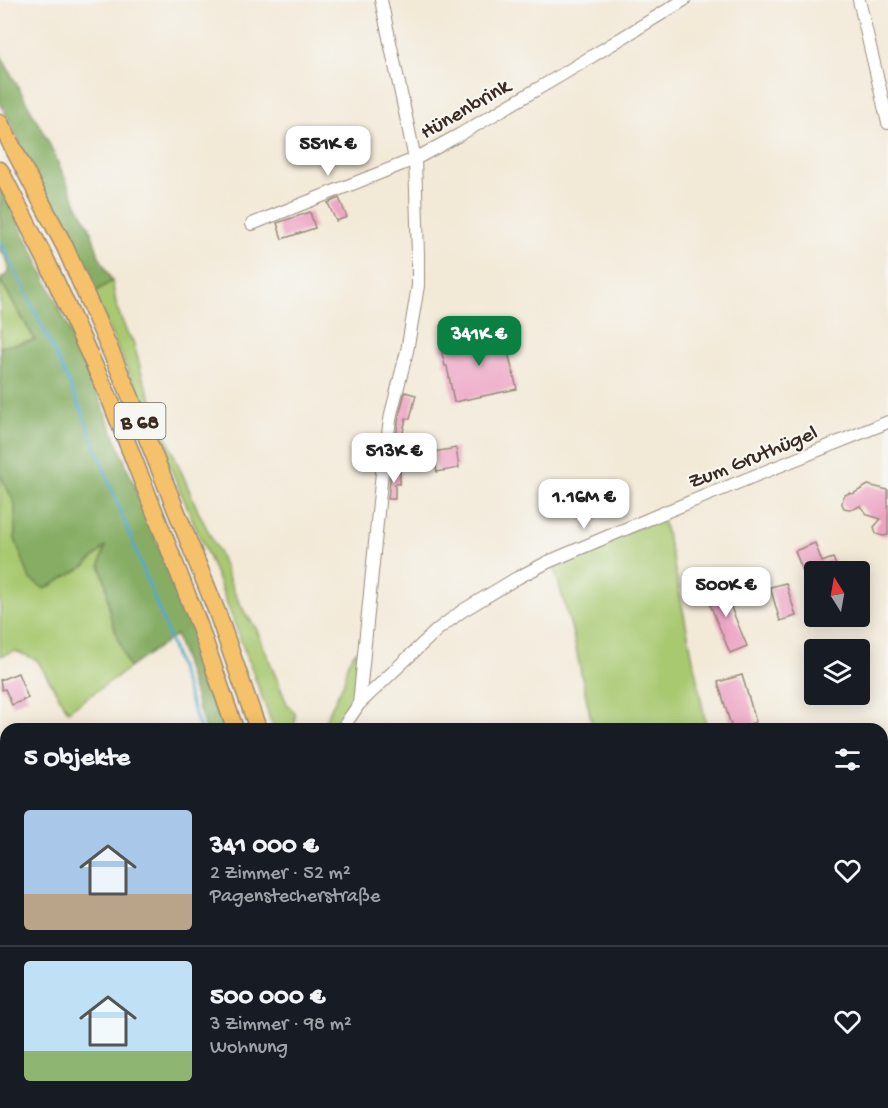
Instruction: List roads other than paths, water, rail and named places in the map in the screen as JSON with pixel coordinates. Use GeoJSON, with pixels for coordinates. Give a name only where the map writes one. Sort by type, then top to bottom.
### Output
{"type":"FeatureCollection","features":[{"type":"Feature","properties":{"kind":"highway","name":"B 68"},"geometry":{"type":"LineString","coordinates":[[0,123],[65,247],[129,393],[217,612],[256,723]]}},
{"type":"Feature","properties":{"kind":"highway","name":"B 68"},"geometry":{"type":"LineString","coordinates":[[0,170],[47,262],[111,402],[198,622],[233,723]]}},
{"type":"Feature","properties":{"kind":"street"},"geometry":{"type":"LineString","coordinates":[[359,704],[382,472],[418,286],[415,159],[381,0]]}},
{"type":"Feature","properties":{"kind":"street","name":"Hünenbrink"},"geometry":{"type":"LineString","coordinates":[[252,224],[415,159],[563,74],[684,0]]}},
{"type":"Feature","properties":{"kind":"street"},"geometry":{"type":"LineString","coordinates":[[859,0],[888,123]]}},
{"type":"Feature","properties":{"kind":"street","name":"Zum Gruthügel"},"geometry":{"type":"LineString","coordinates":[[346,723],[359,704],[437,630],[462,611],[517,578],[548,562],[632,526],[888,422]]}},
{"type":"Feature","properties":{"kind":"waterway"},"geometry":{"type":"LineString","coordinates":[[0,240],[83,414],[166,629],[198,723]]}}]}
